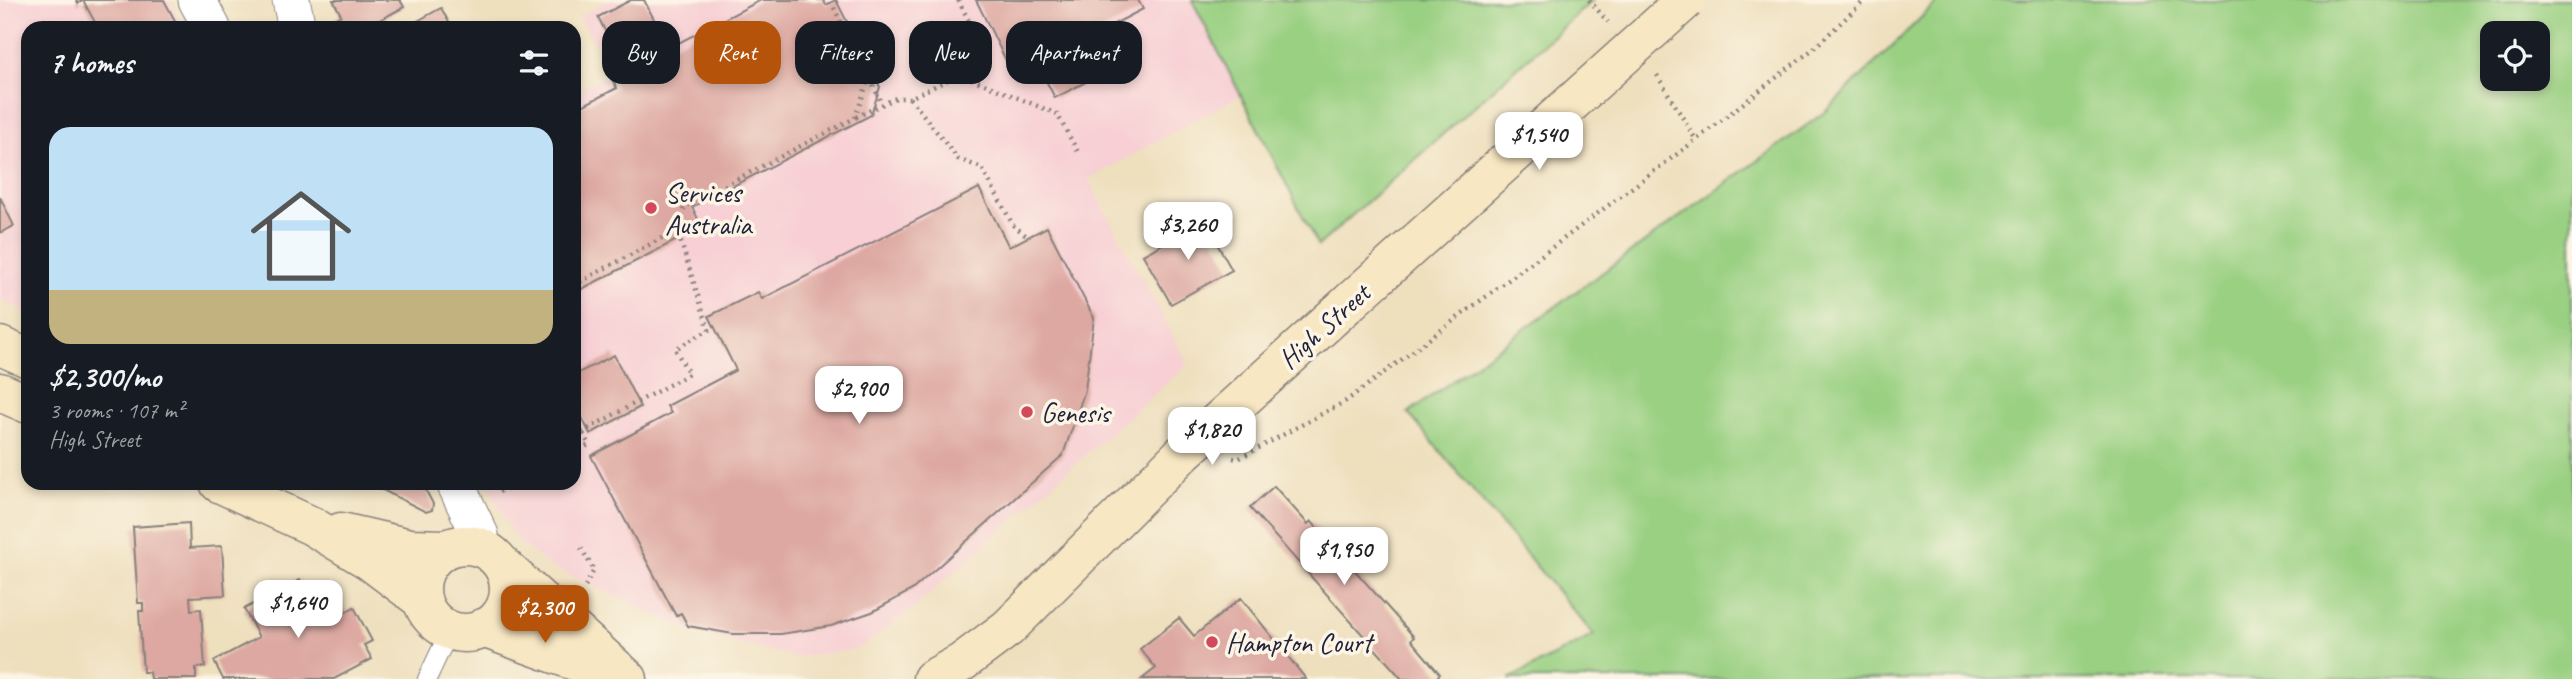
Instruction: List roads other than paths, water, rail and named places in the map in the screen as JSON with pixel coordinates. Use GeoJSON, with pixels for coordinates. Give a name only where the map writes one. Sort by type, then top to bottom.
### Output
{"type":"FeatureCollection","features":[{"type":"Feature","properties":{"kind":"main road","name":"High Street"},"geometry":{"type":"LineString","coordinates":[[932,679],[961,663],[1008,628],[1184,452],[1686,0]]}},
{"type":"Feature","properties":{"kind":"main road"},"geometry":{"type":"LineString","coordinates":[[0,346],[21,355]]}},
{"type":"Feature","properties":{"kind":"main road"},"geometry":{"type":"LineString","coordinates":[[0,393],[21,401]]}},
{"type":"Feature","properties":{"kind":"main road"},"geometry":{"type":"LineString","coordinates":[[234,490],[312,526],[370,561],[422,600]]}},
{"type":"Feature","properties":{"kind":"main road"},"geometry":{"type":"LineString","coordinates":[[312,526],[410,548],[476,554],[626,679]]}},
{"type":"Feature","properties":{"kind":"main road"},"geometry":{"type":"LineString","coordinates":[[476,554],[431,562],[425,570],[421,590],[422,600],[430,615],[626,679]]}},
{"type":"Feature","properties":{"kind":"main road"},"geometry":{"type":"LineString","coordinates":[[467,629],[498,617],[507,602],[508,584],[476,554]]}},
{"type":"Feature","properties":{"kind":"street"},"geometry":{"type":"LineString","coordinates":[[197,0],[208,21]]}},
{"type":"Feature","properties":{"kind":"street"},"geometry":{"type":"LineString","coordinates":[[290,0],[295,21]]}},
{"type":"Feature","properties":{"kind":"street"},"geometry":{"type":"LineString","coordinates":[[458,490],[480,535],[476,554]]}},
{"type":"Feature","properties":{"kind":"lane"},"geometry":{"type":"LineString","coordinates":[[427,679],[467,629]]}},
{"type":"Feature","properties":{"kind":"place","name":"Services Australia"},"geometry":{"type":"Point","coordinates":[651,208]}},
{"type":"Feature","properties":{"kind":"place","name":"Genesis"},"geometry":{"type":"Point","coordinates":[1027,412]}},
{"type":"Feature","properties":{"kind":"place","name":"Hampton Court"},"geometry":{"type":"Point","coordinates":[1212,642]}}]}
